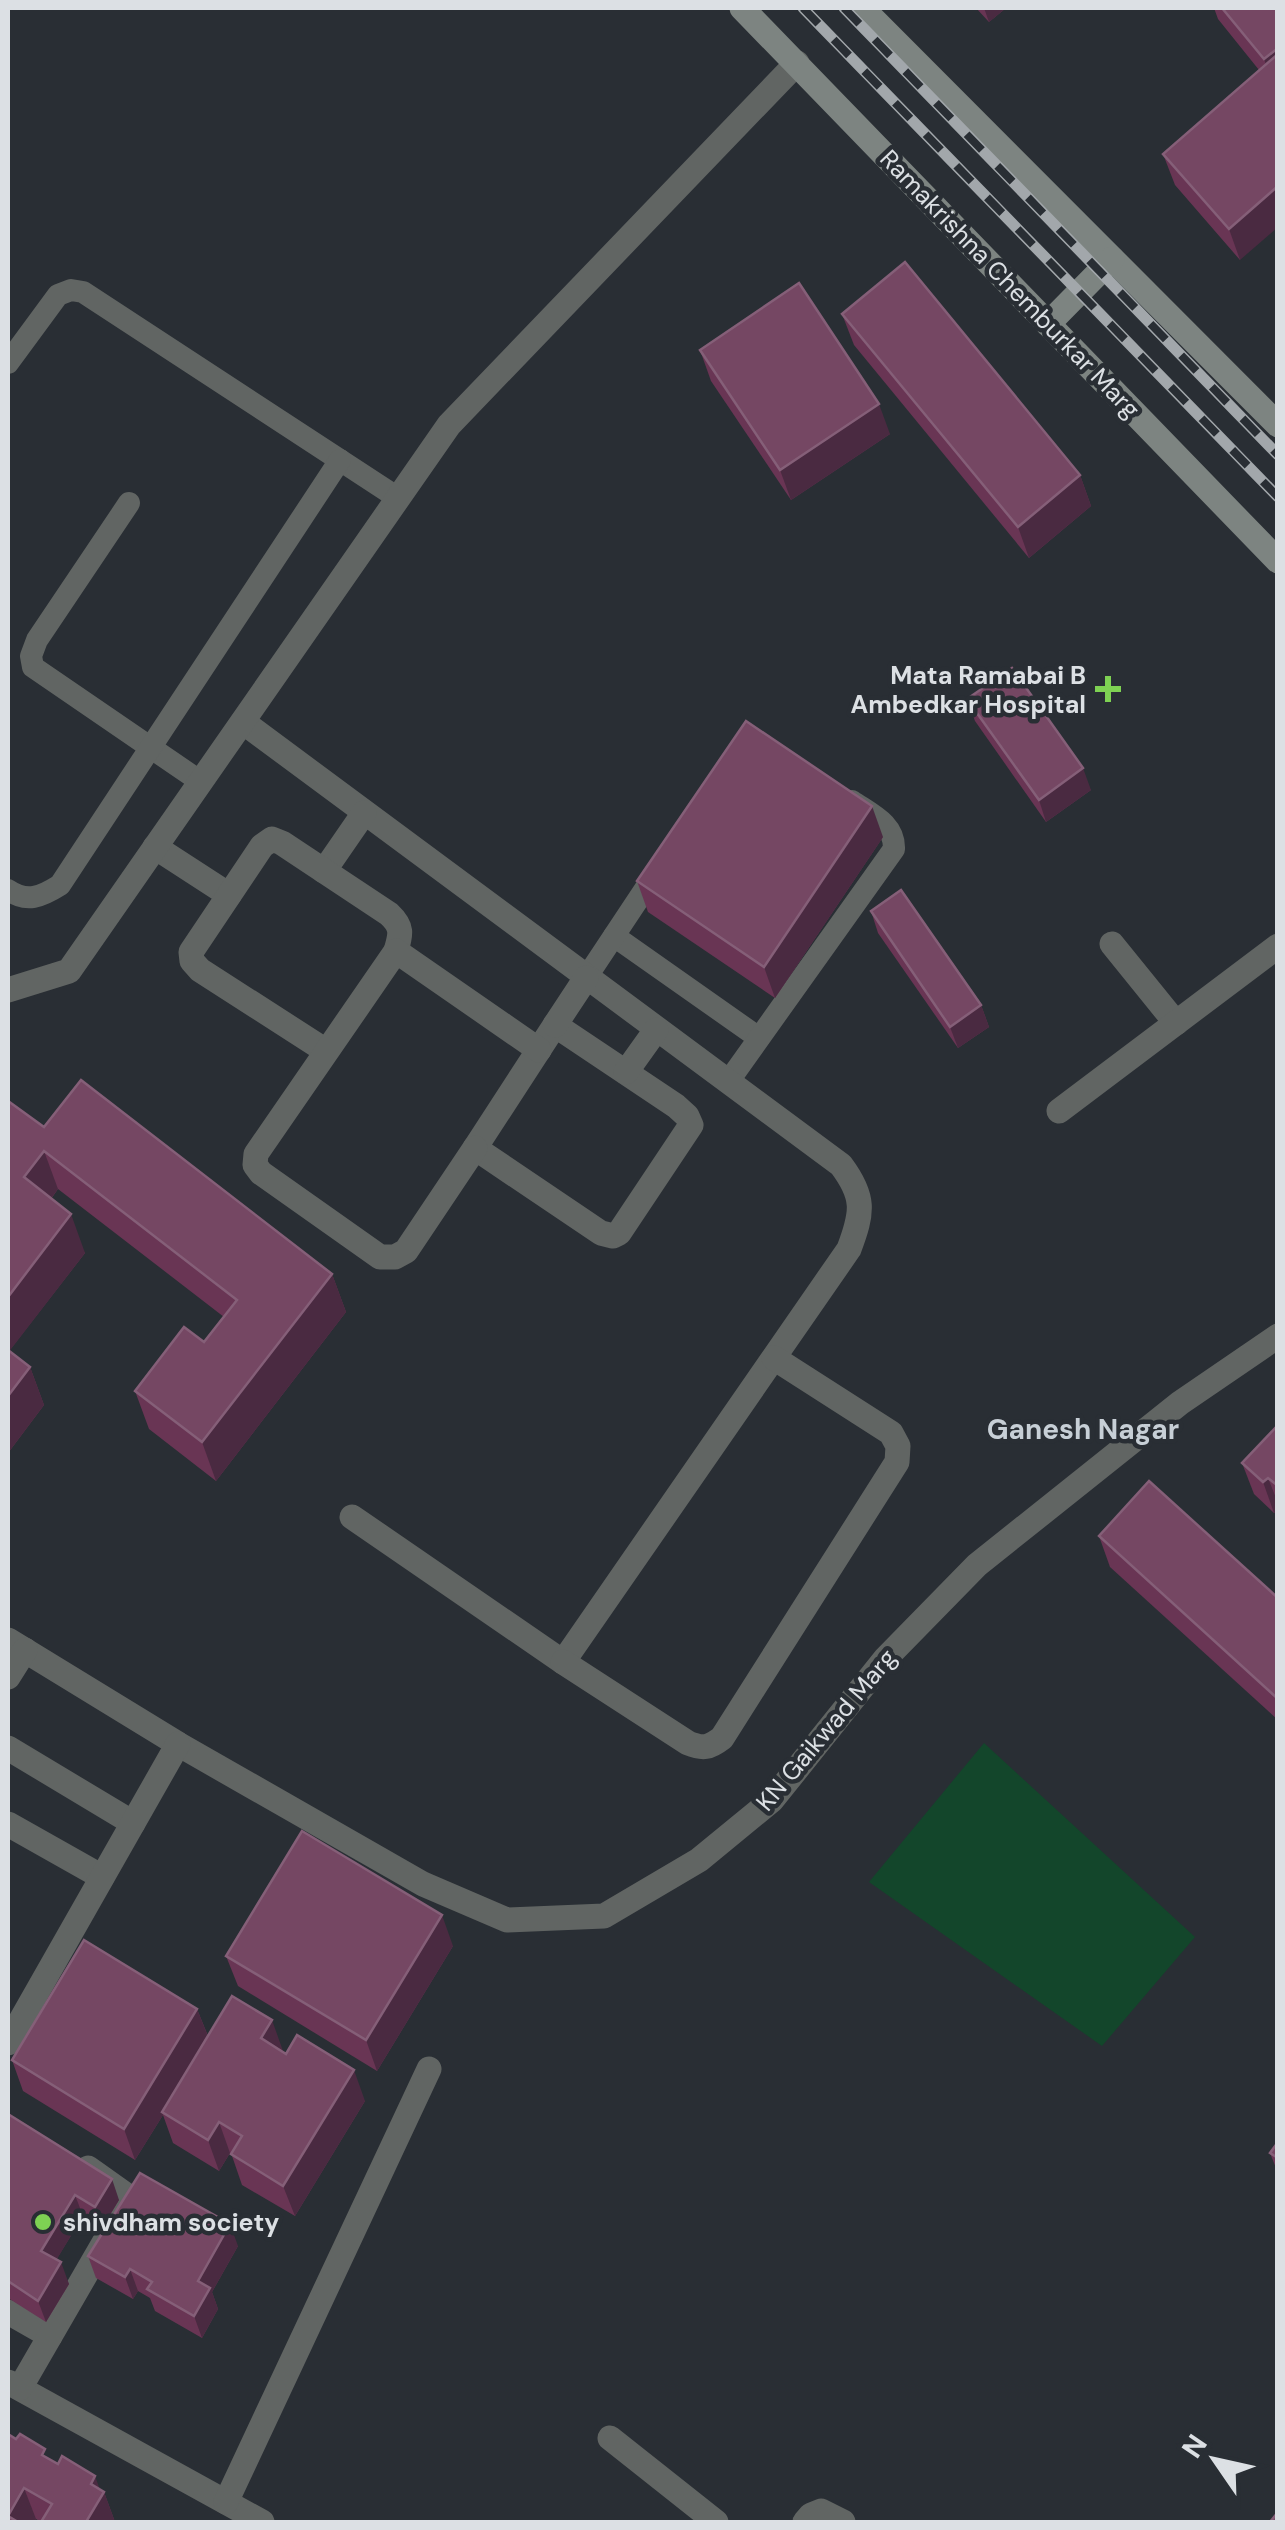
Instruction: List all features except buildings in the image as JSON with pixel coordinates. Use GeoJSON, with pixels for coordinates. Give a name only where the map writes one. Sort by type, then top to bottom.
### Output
{"type":"FeatureCollection","features":[{"type":"Feature","properties":{"kind":"main road","name":"Ramakrishna Chemburkar Marg"},"geometry":{"type":"LineString","coordinates":[[742,8],[1278,561]]}},
{"type":"Feature","properties":{"kind":"main road"},"geometry":{"type":"LineString","coordinates":[[862,8],[1278,424]]}},
{"type":"Feature","properties":{"kind":"main road"},"geometry":{"type":"LineString","coordinates":[[1048,324],[1112,259]]}},
{"type":"Feature","properties":{"kind":"street"},"geometry":{"type":"LineString","coordinates":[[8,990],[68,971],[449,425],[797,63]]}},
{"type":"Feature","properties":{"kind":"street"},"geometry":{"type":"LineString","coordinates":[[243,722],[841,1166],[858,1188],[860,1220],[850,1249],[563,1662]]}},
{"type":"Feature","properties":{"kind":"street"},"geometry":{"type":"LineString","coordinates":[[324,872],[364,812]]}},
{"type":"Feature","properties":{"kind":"street"},"geometry":{"type":"LineString","coordinates":[[326,1051],[200,970],[192,961],[191,952],[262,846],[272,839],[398,922],[402,934],[396,951],[256,1154],[255,1165],[380,1257],[394,1257],[406,1250],[586,978]]}},
{"type":"Feature","properties":{"kind":"street"},"geometry":{"type":"LineString","coordinates":[[155,847],[229,895]]}},
{"type":"Feature","properties":{"kind":"street"},"geometry":{"type":"LineString","coordinates":[[1112,944],[1176,1023]]}},
{"type":"Feature","properties":{"kind":"street"},"geometry":{"type":"LineString","coordinates":[[1059,1111],[1278,946]]}},
{"type":"Feature","properties":{"kind":"street"},"geometry":{"type":"LineString","coordinates":[[396,951],[539,1050]]}},
{"type":"Feature","properties":{"kind":"street"},"geometry":{"type":"LineString","coordinates":[[476,1148],[601,1233],[613,1236],[691,1125],[688,1116],[676,1106],[555,1025]]}},
{"type":"Feature","properties":{"kind":"street"},"geometry":{"type":"LineString","coordinates":[[626,1072],[656,1030]]}},
{"type":"Feature","properties":{"kind":"street","name":"KN Gaikwad Marg"},"geometry":{"type":"LineString","coordinates":[[16,1645],[178,1744],[423,1884],[507,1920],[604,1916],[699,1860],[772,1800],[885,1658],[977,1565],[1180,1404],[1278,1336]]}},
{"type":"Feature","properties":{"kind":"street"},"geometry":{"type":"LineString","coordinates":[[352,1517],[688,1743],[701,1748],[712,1746],[722,1738],[897,1462],[898,1446],[891,1433],[774,1358]]}},
{"type":"Feature","properties":{"kind":"street"},"geometry":{"type":"LineString","coordinates":[[8,1677],[16,1645]]}},
{"type":"Feature","properties":{"kind":"street"},"geometry":{"type":"LineString","coordinates":[[8,2043],[178,1744]]}},
{"type":"Feature","properties":{"kind":"street"},"geometry":{"type":"LineString","coordinates":[[8,1748],[132,1823]]}},
{"type":"Feature","properties":{"kind":"street"},"geometry":{"type":"LineString","coordinates":[[8,1824],[102,1877]]}},
{"type":"Feature","properties":{"kind":"street"},"geometry":{"type":"LineString","coordinates":[[226,2502],[429,2069]]}},
{"type":"Feature","properties":{"kind":"street"},"geometry":{"type":"LineString","coordinates":[[73,2158],[117,2187],[128,2203],[50,2336],[14,2385],[262,2522]]}},
{"type":"Feature","properties":{"kind":"street"},"geometry":{"type":"LineString","coordinates":[[8,2312],[50,2336]]}},
{"type":"Feature","properties":{"kind":"street"},"geometry":{"type":"LineString","coordinates":[[610,2438],[716,2522]]}},
{"type":"Feature","properties":{"kind":"street"},"geometry":{"type":"LineString","coordinates":[[805,2522],[822,2511],[843,2522]]}},
{"type":"Feature","properties":{"kind":"lane"},"geometry":{"type":"LineString","coordinates":[[8,364],[58,295],[71,290],[83,292],[398,498]]}},
{"type":"Feature","properties":{"kind":"lane"},"geometry":{"type":"LineString","coordinates":[[8,890],[18,897],[33,899],[60,884],[340,460]]}},
{"type":"Feature","properties":{"kind":"lane"},"geometry":{"type":"LineString","coordinates":[[129,503],[37,640],[31,656],[33,668],[201,782]]}},
{"type":"Feature","properties":{"kind":"lane"},"geometry":{"type":"LineString","coordinates":[[728,1082],[894,849],[895,837],[886,825],[828,784]]}},
{"type":"Feature","properties":{"kind":"lane"},"geometry":{"type":"LineString","coordinates":[[586,978],[668,855]]}},
{"type":"Feature","properties":{"kind":"lane"},"geometry":{"type":"LineString","coordinates":[[614,936],[759,1038]]}},
{"type":"Feature","properties":{"kind":"green space"},"geometry":{"type":"Polygon","coordinates":[[[984,1743],[1195,1937],[1102,2046],[869,1882],[984,1743]]]}},
{"type":"Feature","properties":{"kind":"railway"},"geometry":{"type":"LineString","coordinates":[[803,8],[1278,497]]}},
{"type":"Feature","properties":{"kind":"railway"},"geometry":{"type":"LineString","coordinates":[[844,8],[1278,455]]}},
{"type":"Feature","properties":{"kind":"place","name":"Mata Ramabai B Ambedkar Hospital"},"geometry":{"type":"Point","coordinates":[1108,689]}},
{"type":"Feature","properties":{"kind":"place","name":"shivdham society"},"geometry":{"type":"Point","coordinates":[43,2222]}},
{"type":"Feature","properties":{"kind":"district","name":"Ganesh Nagar"},"geometry":{"type":"Point","coordinates":[1083,1429]}}]}
